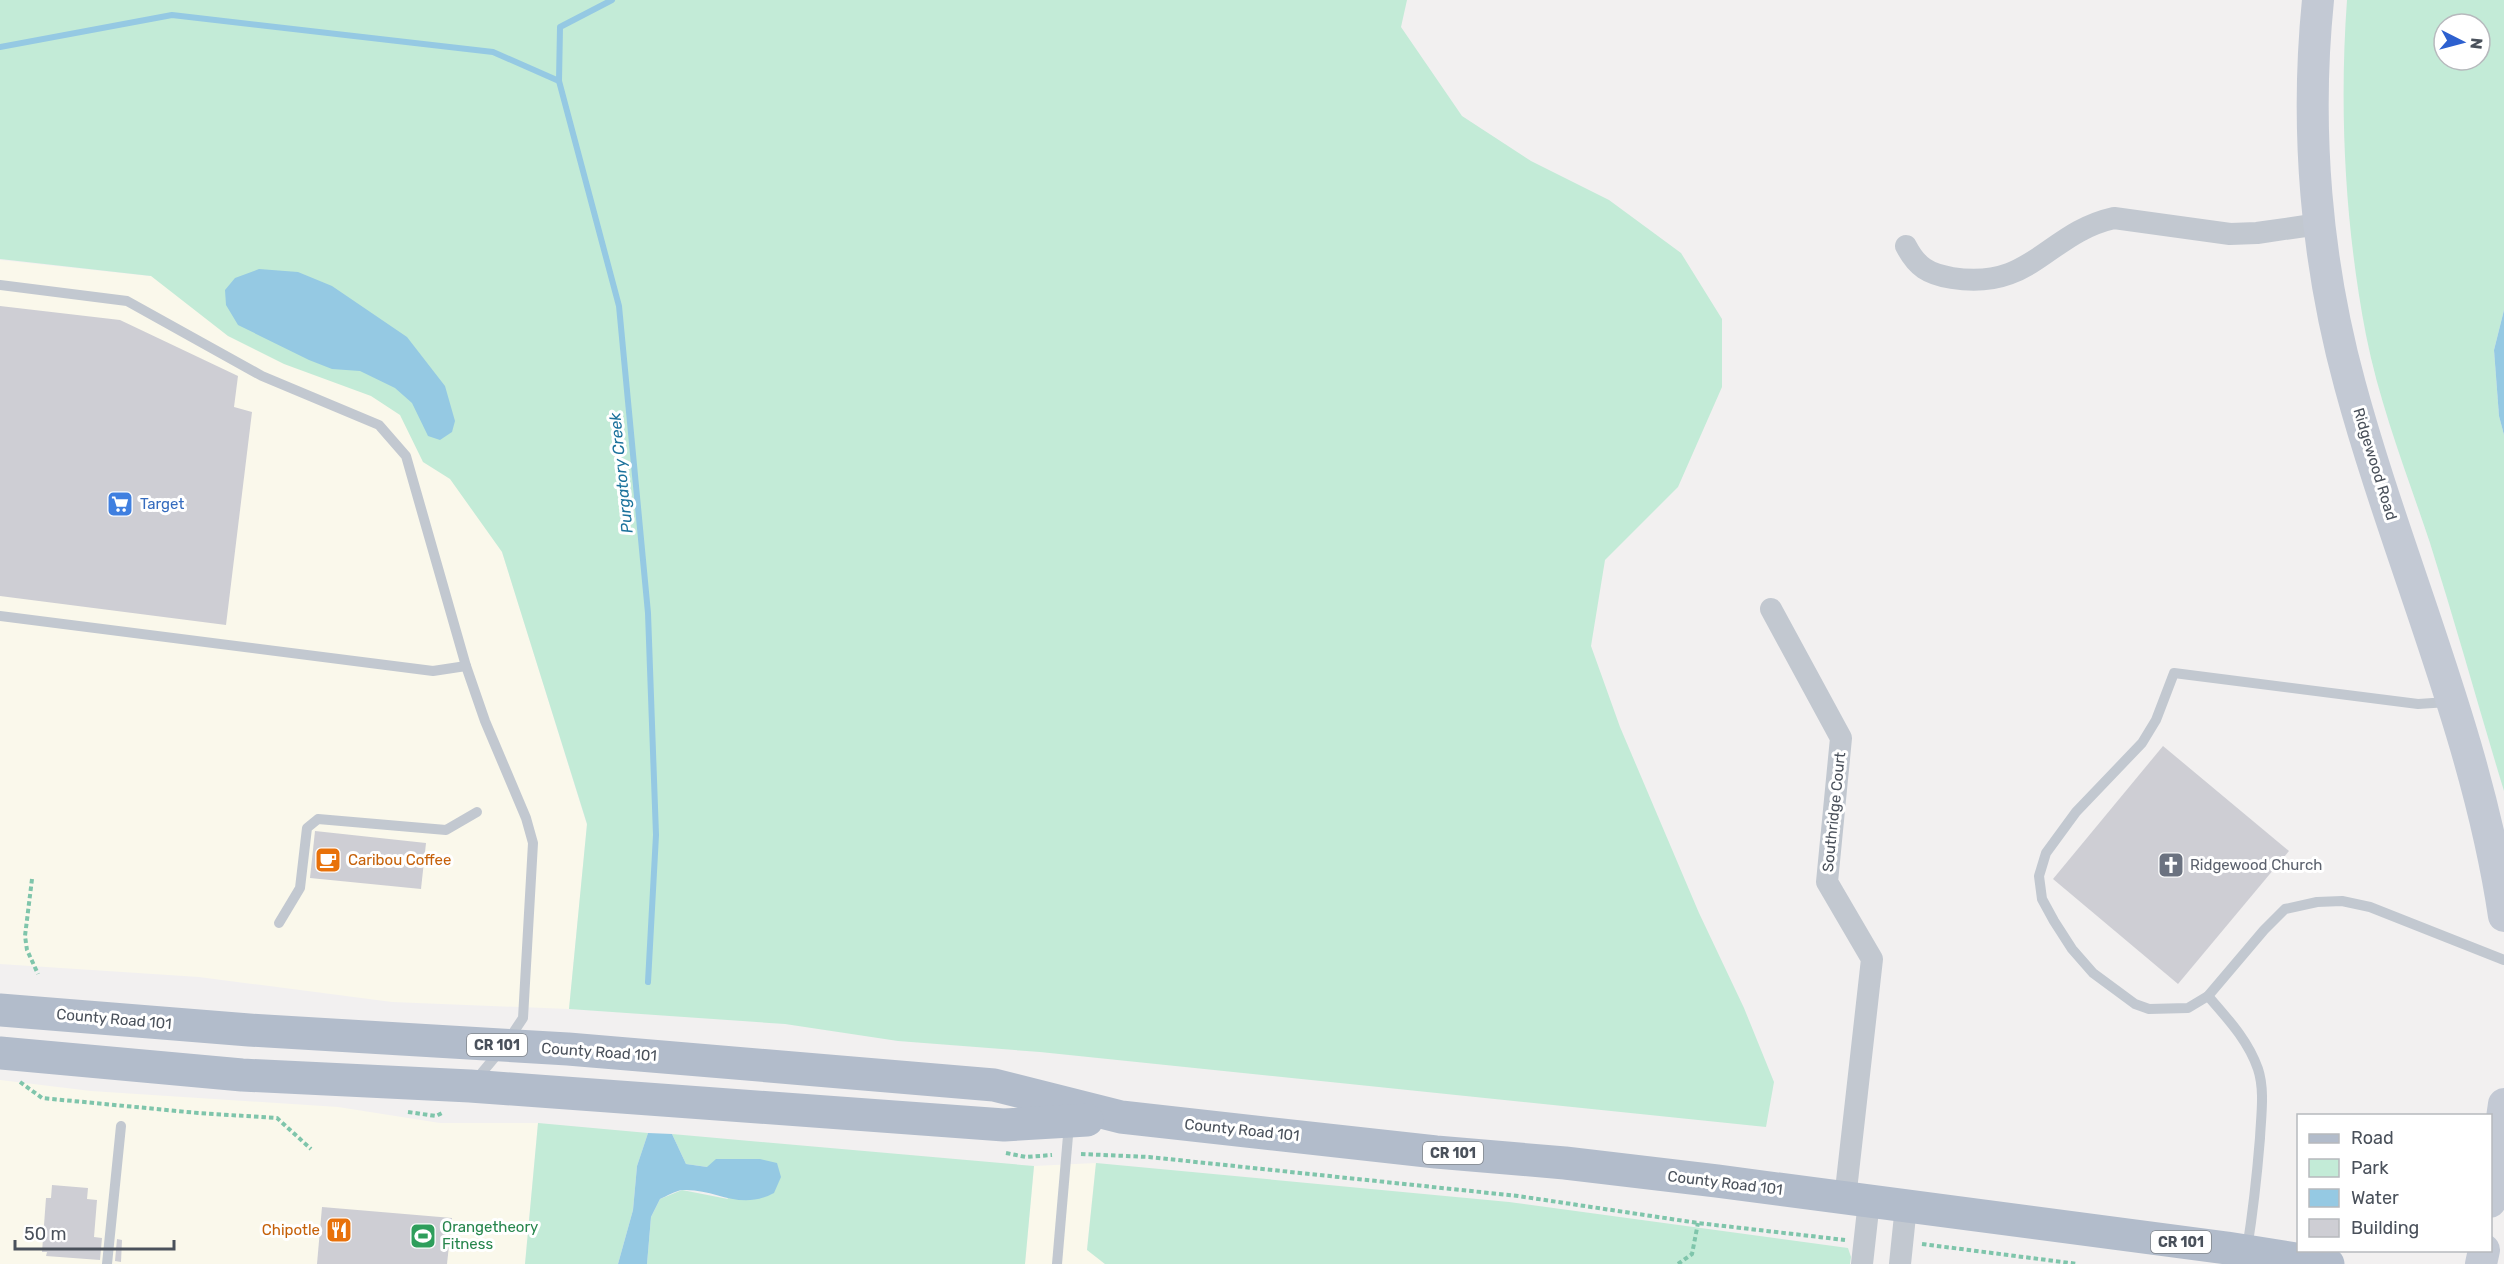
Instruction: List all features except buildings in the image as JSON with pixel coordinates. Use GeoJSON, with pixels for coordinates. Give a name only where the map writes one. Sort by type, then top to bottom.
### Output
{"type":"FeatureCollection","features":[{"type":"Feature","properties":{"kind":"main road","name":"County Road 101"},"geometry":{"type":"LineString","coordinates":[[0,1010],[249,1030],[505,1045],[994,1085],[1070,1113]]}},
{"type":"Feature","properties":{"kind":"main road","name":"County Road 101"},"geometry":{"type":"LineString","coordinates":[[6,1064],[470,1086],[995,1125],[1070,1113],[1121,1117],[1436,1152],[1565,1163],[2247,1251],[2328,1264]]}},
{"type":"Feature","properties":{"kind":"street","name":"Ridgewood Road"},"geometry":{"type":"LineString","coordinates":[[2318,0],[2313,83],[2319,224],[2350,385],[2481,801],[2504,916]]}},
{"type":"Feature","properties":{"kind":"street"},"geometry":{"type":"LineString","coordinates":[[1906,246],[1913,260],[1924,271],[1972,282],[2000,279],[2025,268],[2079,231],[2096,222],[2114,218],[2230,234],[2257,233],[2319,224]]}},
{"type":"Feature","properties":{"kind":"street","name":"Southridge Court"},"geometry":{"type":"LineString","coordinates":[[1771,609],[1841,738],[1827,882],[1872,959],[1857,1200],[1862,1264]]}},
{"type":"Feature","properties":{"kind":"street"},"geometry":{"type":"LineString","coordinates":[[2492,1188],[2504,1104]]}},
{"type":"Feature","properties":{"kind":"street"},"geometry":{"type":"LineString","coordinates":[[1900,1264],[1906,1206]]}},
{"type":"Feature","properties":{"kind":"lane"},"geometry":{"type":"LineString","coordinates":[[0,285],[127,300],[262,376],[379,424],[406,456],[466,666],[485,721],[526,818],[533,843],[523,1018],[505,1045],[470,1086]]}},
{"type":"Feature","properties":{"kind":"lane"},"geometry":{"type":"LineString","coordinates":[[0,615],[433,671],[466,666]]}},
{"type":"Feature","properties":{"kind":"lane"},"geometry":{"type":"LineString","coordinates":[[2451,702],[2418,704],[2174,673],[2156,720],[2142,743],[2076,812],[2046,853],[2039,876],[2042,899],[2054,921],[2093,973],[2114,991],[2135,1004],[2149,1009],[2188,1008],[2208,996],[2264,930],[2285,909],[2317,902],[2342,901],[2370,907],[2504,960]]}},
{"type":"Feature","properties":{"kind":"lane"},"geometry":{"type":"LineString","coordinates":[[279,923],[300,888],[306,828],[318,819],[446,830],[477,812]]}},
{"type":"Feature","properties":{"kind":"lane"},"geometry":{"type":"LineString","coordinates":[[2208,996],[2237,1029],[2252,1053],[2259,1071],[2260,1127],[2255,1204],[2247,1251]]}},
{"type":"Feature","properties":{"kind":"lane"},"geometry":{"type":"LineString","coordinates":[[1057,1264],[1070,1113]]}},
{"type":"Feature","properties":{"kind":"lane"},"geometry":{"type":"LineString","coordinates":[[107,1264],[121,1126]]}},
{"type":"Feature","properties":{"kind":"path"},"geometry":{"type":"LineString","coordinates":[[32,879],[25,936],[27,950],[38,974]]}},
{"type":"Feature","properties":{"kind":"path"},"geometry":{"type":"LineString","coordinates":[[6,1064],[42,1098],[278,1118],[311,1149]]}},
{"type":"Feature","properties":{"kind":"path"},"geometry":{"type":"LineString","coordinates":[[1678,1264],[1692,1254],[1698,1223]]}},
{"type":"Feature","properties":{"kind":"shaded area"},"geometry":{"type":"Polygon","coordinates":[[[0,260],[149,276],[278,260],[450,384],[587,825],[569,1009],[392,1002],[199,977],[0,964],[0,260]]]}},
{"type":"Feature","properties":{"kind":"shaded area"},"geometry":{"type":"Polygon","coordinates":[[[0,1080],[91,1091],[338,1107],[440,1123],[538,1123],[525,1264],[0,1264],[0,1080]]]}},
{"type":"Feature","properties":{"kind":"shaded area"},"geometry":{"type":"Polygon","coordinates":[[[1096,1163],[1087,1249],[1105,1264],[1025,1264],[1034,1166],[1096,1163]]]}},
{"type":"Feature","properties":{"kind":"green space"},"geometry":{"type":"Polygon","coordinates":[[[0,0],[1407,0],[1401,27],[1462,116],[1531,161],[1609,200],[1681,253],[1722,319],[1722,387],[1678,487],[1605,560],[1591,646],[1620,727],[1699,913],[1744,1008],[1774,1082],[1766,1127],[1040,1052],[898,1041],[785,1024],[569,1009],[587,824],[502,552],[450,479],[423,462],[400,415],[371,396],[284,364],[228,336],[151,276],[0,259],[0,0]]]}},
{"type":"Feature","properties":{"kind":"green space"},"geometry":{"type":"Polygon","coordinates":[[[2347,0],[2504,0],[2504,310],[2494,350],[2499,416],[2504,435],[2504,791],[2430,543],[2386,414],[2366,335],[2349,210],[2344,84],[2347,0]]]}},
{"type":"Feature","properties":{"kind":"green space"},"geometry":{"type":"Polygon","coordinates":[[[538,1123],[648,1133],[637,1166],[633,1210],[618,1264],[525,1264],[538,1123]]]}},
{"type":"Feature","properties":{"kind":"green space"},"geometry":{"type":"Polygon","coordinates":[[[672,1134],[1034,1166],[1025,1264],[647,1264],[651,1217],[660,1199],[682,1190],[728,1199],[707,1167],[686,1164],[672,1134]]]}},
{"type":"Feature","properties":{"kind":"green space"},"geometry":{"type":"Polygon","coordinates":[[[1096,1163],[1509,1202],[1848,1248],[1851,1257],[1850,1264],[1105,1264],[1087,1250],[1096,1163]]]}},
{"type":"Feature","properties":{"kind":"water"},"geometry":{"type":"Polygon","coordinates":[[[259,269],[298,272],[332,286],[407,337],[445,386],[455,421],[452,432],[440,440],[428,436],[412,403],[395,388],[360,371],[332,369],[309,360],[238,325],[226,305],[225,290],[235,278],[259,269]]]}},
{"type":"Feature","properties":{"kind":"water"},"geometry":{"type":"Polygon","coordinates":[[[2504,310],[2504,435],[2499,416],[2494,350],[2504,310]]]}},
{"type":"Feature","properties":{"kind":"water"},"geometry":{"type":"Polygon","coordinates":[[[648,1133],[672,1134],[686,1164],[707,1167],[716,1159],[760,1159],[777,1163],[781,1177],[774,1193],[761,1198],[738,1200],[695,1190],[682,1190],[660,1199],[651,1217],[647,1264],[618,1264],[633,1210],[637,1166],[648,1133]]]}},
{"type":"Feature","properties":{"kind":"waterway","name":"Purgatory Creek"},"geometry":{"type":"LineString","coordinates":[[612,0],[560,27],[559,81],[619,306],[648,613],[656,835],[648,982]]}},
{"type":"Feature","properties":{"kind":"waterway"},"geometry":{"type":"LineString","coordinates":[[0,47],[172,15],[493,52],[559,81]]}},
{"type":"Feature","properties":{"kind":"place","name":"Target"},"geometry":{"type":"Point","coordinates":[120,504]}},
{"type":"Feature","properties":{"kind":"place","name":"Caribou Coffee"},"geometry":{"type":"Point","coordinates":[328,860]}},
{"type":"Feature","properties":{"kind":"place","name":"Ridgewood Church"},"geometry":{"type":"Point","coordinates":[2171,865]}},
{"type":"Feature","properties":{"kind":"place","name":"Chipotle"},"geometry":{"type":"Point","coordinates":[339,1230]}},
{"type":"Feature","properties":{"kind":"place","name":"Orangetheory Fitness"},"geometry":{"type":"Point","coordinates":[423,1236]}}]}
